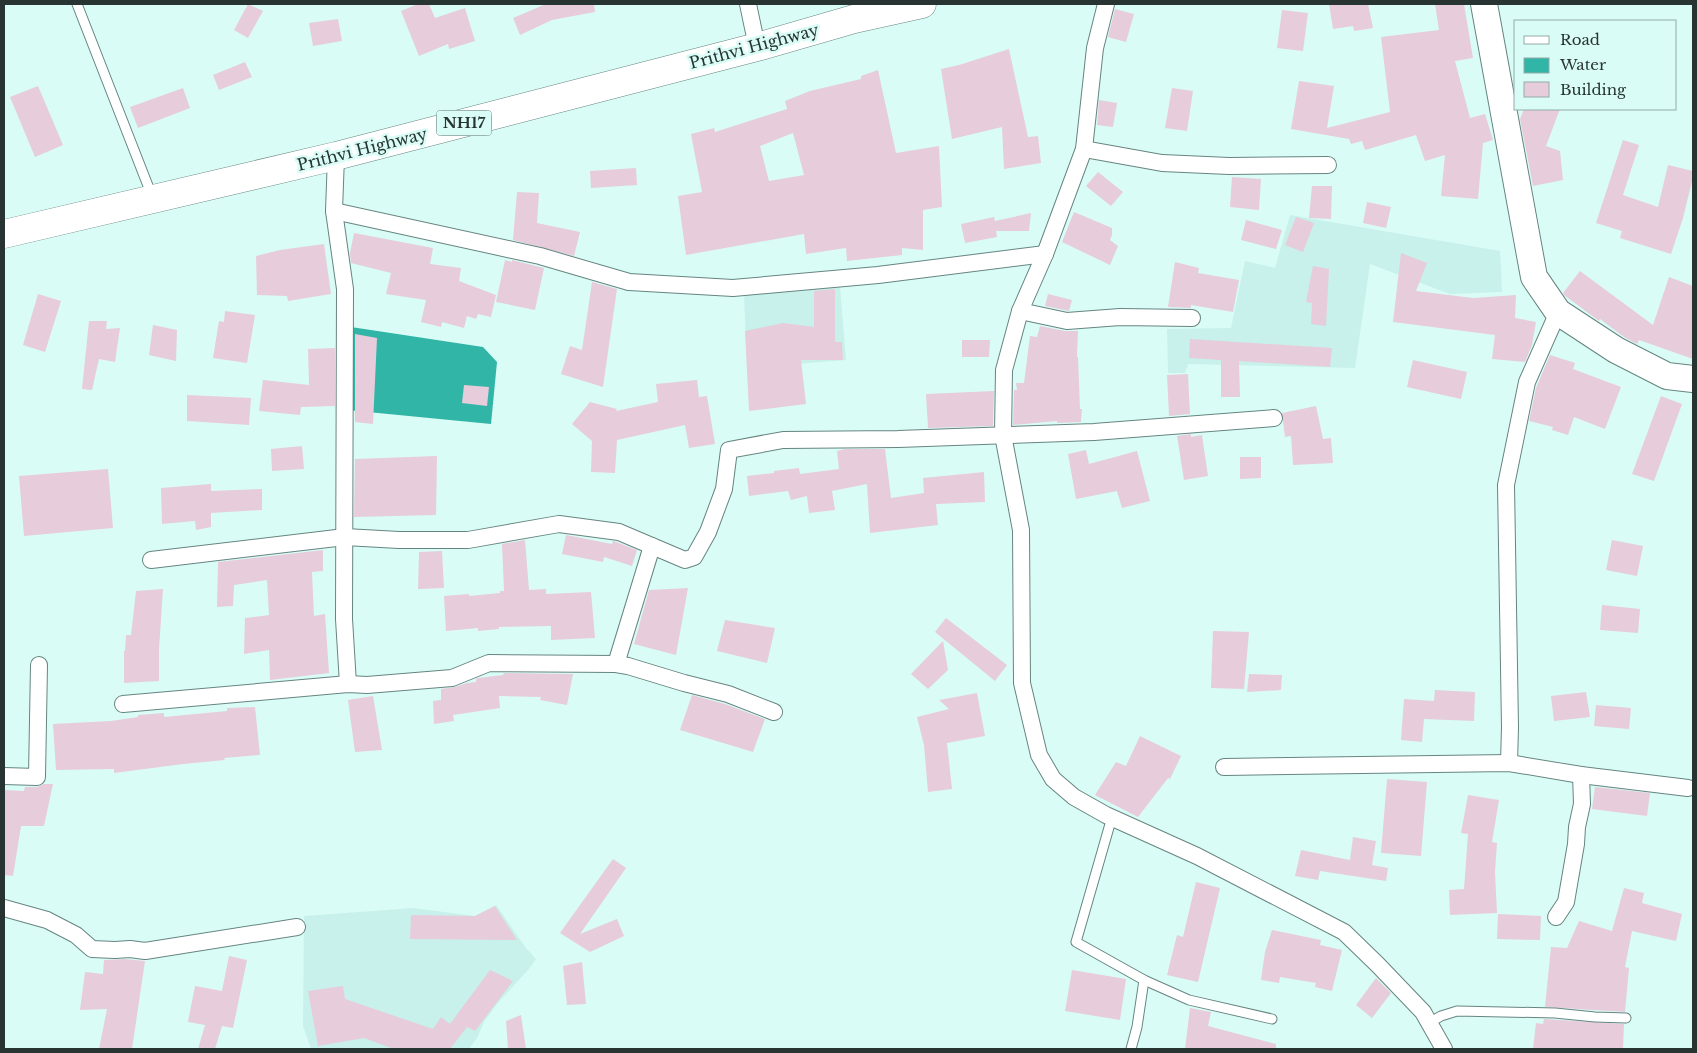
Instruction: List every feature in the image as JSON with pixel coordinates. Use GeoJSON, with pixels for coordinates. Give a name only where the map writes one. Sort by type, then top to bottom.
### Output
{"type":"FeatureCollection","features":[{"type":"Feature","properties":{"kind":"highway","name":"Prithvi Highway"},"geometry":{"type":"LineString","coordinates":[[4,234],[336,156],[757,47],[853,11],[922,4]]}},
{"type":"Feature","properties":{"kind":"main road"},"geometry":{"type":"LineString","coordinates":[[1484,4],[1534,277],[1558,312],[1616,350],[1667,376],[1693,379]]}},
{"type":"Feature","properties":{"kind":"street"},"geometry":{"type":"LineString","coordinates":[[748,4],[757,47]]}},
{"type":"Feature","properties":{"kind":"street"},"geometry":{"type":"LineString","coordinates":[[1106,4],[1095,48],[1084,149],[1045,254],[1020,311],[1004,370],[1002,435],[1021,530],[1022,683],[1039,755],[1053,779],[1074,797],[1112,818],[1197,856],[1344,932],[1378,964],[1423,1012],[1444,1049]]}},
{"type":"Feature","properties":{"kind":"street"},"geometry":{"type":"LineString","coordinates":[[1084,149],[1162,163],[1228,166],[1328,165]]}},
{"type":"Feature","properties":{"kind":"street"},"geometry":{"type":"LineString","coordinates":[[336,156],[334,211],[345,289],[344,619],[348,684]]}},
{"type":"Feature","properties":{"kind":"street"},"geometry":{"type":"LineString","coordinates":[[334,211],[540,256],[629,282],[658,284],[733,288],[878,275],[1045,254]]}},
{"type":"Feature","properties":{"kind":"street"},"geometry":{"type":"LineString","coordinates":[[1020,311],[1067,321],[1120,317],[1192,318]]}},
{"type":"Feature","properties":{"kind":"street"},"geometry":{"type":"LineString","coordinates":[[1509,763],[1506,485],[1527,382],[1558,312]]}},
{"type":"Feature","properties":{"kind":"street"},"geometry":{"type":"LineString","coordinates":[[151,560],[345,537],[399,540],[468,540],[559,524],[619,532],[685,560],[694,558],[708,532],[724,490],[729,450],[783,440],[1094,432],[1274,418]]}},
{"type":"Feature","properties":{"kind":"street"},"geometry":{"type":"LineString","coordinates":[[616,664],[652,546]]}},
{"type":"Feature","properties":{"kind":"street"},"geometry":{"type":"LineString","coordinates":[[123,704],[348,684],[367,685],[452,678],[490,663],[616,664],[728,694],[774,712]]}},
{"type":"Feature","properties":{"kind":"street"},"geometry":{"type":"LineString","coordinates":[[4,776],[37,777],[39,665]]}},
{"type":"Feature","properties":{"kind":"street"},"geometry":{"type":"LineString","coordinates":[[1224,767],[1509,763],[1581,775],[1688,788]]}},
{"type":"Feature","properties":{"kind":"street"},"geometry":{"type":"LineString","coordinates":[[1556,917],[1566,902],[1582,804],[1581,775]]}},
{"type":"Feature","properties":{"kind":"street"},"geometry":{"type":"LineString","coordinates":[[4,908],[47,920],[76,935],[92,949],[145,951],[297,927]]}},
{"type":"Feature","properties":{"kind":"lane"},"geometry":{"type":"LineString","coordinates":[[77,4],[153,199]]}},
{"type":"Feature","properties":{"kind":"lane"},"geometry":{"type":"LineString","coordinates":[[1112,818],[1076,942],[1144,980],[1189,1000],[1272,1019]]}},
{"type":"Feature","properties":{"kind":"lane"},"geometry":{"type":"LineString","coordinates":[[1131,1049],[1137,1027],[1144,980]]}},
{"type":"Feature","properties":{"kind":"lane"},"geometry":{"type":"LineString","coordinates":[[1429,1024],[1441,1016],[1457,1010],[1626,1018]]}},
{"type":"Feature","properties":{"kind":"shaded area"},"geometry":{"type":"Polygon","coordinates":[[[1290,215],[1500,251],[1502,292],[1450,294],[1370,264],[1355,368],[1188,364],[1185,373],[1168,373],[1167,329],[1231,328],[1245,261],[1275,268],[1290,215]]]}},
{"type":"Feature","properties":{"kind":"shaded area"},"geometry":{"type":"Polygon","coordinates":[[[840,287],[846,360],[747,368],[744,294],[840,287]]]}},
{"type":"Feature","properties":{"kind":"shaded area"},"geometry":{"type":"Polygon","coordinates":[[[496,905],[536,959],[497,1004],[484,1022],[477,1038],[469,1049],[311,1049],[303,1026],[304,916],[413,908],[475,916],[496,905]]]}},
{"type":"Feature","properties":{"kind":"water"},"geometry":{"type":"Polygon","coordinates":[[[351,327],[483,347],[497,362],[491,424],[347,410],[351,327]]]}},
{"type":"Feature","properties":{"kind":"building"},"geometry":{"type":"Polygon","coordinates":[[[248,4],[263,11],[248,38],[234,30],[248,4]]]}},
{"type":"Feature","properties":{"kind":"building"},"geometry":{"type":"Polygon","coordinates":[[[418,4],[429,4],[435,18],[465,8],[475,41],[449,49],[448,44],[419,56],[401,11],[418,4]]]}},
{"type":"Feature","properties":{"kind":"building"},"geometry":{"type":"Polygon","coordinates":[[[546,4],[594,4],[595,12],[552,20],[520,35],[513,18],[546,4]]]}},
{"type":"Feature","properties":{"kind":"building"},"geometry":{"type":"Polygon","coordinates":[[[1329,4],[1368,4],[1373,28],[1354,31],[1353,26],[1333,29],[1329,4]]]}},
{"type":"Feature","properties":{"kind":"building"},"geometry":{"type":"Polygon","coordinates":[[[1435,4],[1464,4],[1473,58],[1455,61],[1470,118],[1485,114],[1493,140],[1483,143],[1478,199],[1441,196],[1445,155],[1425,161],[1416,135],[1365,150],[1362,141],[1351,144],[1349,139],[1291,129],[1299,81],[1334,86],[1327,128],[1390,112],[1381,37],[1439,30],[1435,4]]]}},
{"type":"Feature","properties":{"kind":"building"},"geometry":{"type":"Polygon","coordinates":[[[1115,9],[1134,14],[1126,42],[1108,37],[1115,9]]]}},
{"type":"Feature","properties":{"kind":"building"},"geometry":{"type":"Polygon","coordinates":[[[1282,10],[1308,13],[1303,51],[1277,48],[1282,10]]]}},
{"type":"Feature","properties":{"kind":"building"},"geometry":{"type":"Polygon","coordinates":[[[338,19],[342,41],[313,46],[309,23],[338,19]]]}},
{"type":"Feature","properties":{"kind":"building"},"geometry":{"type":"Polygon","coordinates":[[[1009,49],[1028,137],[1038,136],[1041,163],[1004,169],[1002,127],[952,139],[941,69],[1009,49]]]}},
{"type":"Feature","properties":{"kind":"building"},"geometry":{"type":"Polygon","coordinates":[[[245,62],[252,77],[219,90],[213,75],[245,62]]]}},
{"type":"Feature","properties":{"kind":"building"},"geometry":{"type":"Polygon","coordinates":[[[878,70],[896,153],[939,146],[942,207],[923,210],[923,250],[902,248],[902,255],[847,261],[846,248],[806,254],[804,234],[686,255],[678,196],[702,192],[691,134],[714,128],[715,132],[787,109],[785,101],[810,91],[861,79],[861,76],[878,70]],[[793,133],[760,146],[769,181],[804,175],[793,133]]]}},
{"type":"Feature","properties":{"kind":"building"},"geometry":{"type":"Polygon","coordinates":[[[38,86],[63,145],[35,157],[10,97],[38,86]]]}},
{"type":"Feature","properties":{"kind":"building"},"geometry":{"type":"Polygon","coordinates":[[[183,88],[190,108],[138,128],[130,107],[183,88]]]}},
{"type":"Feature","properties":{"kind":"building"},"geometry":{"type":"Polygon","coordinates":[[[1172,88],[1193,91],[1187,131],[1165,128],[1172,88]]]}},
{"type":"Feature","properties":{"kind":"building"},"geometry":{"type":"Polygon","coordinates":[[[1099,100],[1117,103],[1113,127],[1097,125],[1099,100]]]}},
{"type":"Feature","properties":{"kind":"building"},"geometry":{"type":"Polygon","coordinates":[[[1524,110],[1560,110],[1546,146],[1560,151],[1563,180],[1533,186],[1520,119],[1524,110]]]}},
{"type":"Feature","properties":{"kind":"building"},"geometry":{"type":"Polygon","coordinates":[[[1623,140],[1639,145],[1623,195],[1658,207],[1668,165],[1693,171],[1683,218],[1671,254],[1620,238],[1622,231],[1596,223],[1623,140]]]}},
{"type":"Feature","properties":{"kind":"building"},"geometry":{"type":"Polygon","coordinates":[[[636,168],[637,185],[591,188],[590,171],[636,168]]]}},
{"type":"Feature","properties":{"kind":"building"},"geometry":{"type":"Polygon","coordinates":[[[1098,172],[1123,192],[1111,206],[1086,186],[1098,172]]]}},
{"type":"Feature","properties":{"kind":"building"},"geometry":{"type":"Polygon","coordinates":[[[1232,177],[1261,179],[1259,210],[1230,207],[1232,177]]]}},
{"type":"Feature","properties":{"kind":"building"},"geometry":{"type":"Polygon","coordinates":[[[1312,186],[1332,186],[1331,219],[1309,218],[1312,186]]]}},
{"type":"Feature","properties":{"kind":"building"},"geometry":{"type":"Polygon","coordinates":[[[517,192],[539,193],[537,223],[580,232],[574,256],[513,240],[517,192]]]}},
{"type":"Feature","properties":{"kind":"building"},"geometry":{"type":"Polygon","coordinates":[[[1367,202],[1391,207],[1386,228],[1363,223],[1367,202]]]}},
{"type":"Feature","properties":{"kind":"building"},"geometry":{"type":"Polygon","coordinates":[[[1074,212],[1112,228],[1110,240],[1118,246],[1110,265],[1062,242],[1074,212]]]}},
{"type":"Feature","properties":{"kind":"building"},"geometry":{"type":"Polygon","coordinates":[[[1031,213],[1029,231],[996,231],[997,237],[965,243],[961,224],[994,217],[995,221],[1031,213]]]}},
{"type":"Feature","properties":{"kind":"building"},"geometry":{"type":"Polygon","coordinates":[[[1296,217],[1314,223],[1303,252],[1285,245],[1296,217]]]}},
{"type":"Feature","properties":{"kind":"building"},"geometry":{"type":"Polygon","coordinates":[[[1246,220],[1282,230],[1276,249],[1241,240],[1246,220]]]}},
{"type":"Feature","properties":{"kind":"building"},"geometry":{"type":"Polygon","coordinates":[[[354,233],[433,248],[430,264],[461,268],[459,281],[496,295],[491,317],[478,314],[476,319],[467,316],[464,328],[442,322],[441,327],[421,322],[426,300],[386,294],[391,273],[351,263],[350,253],[354,233]]]}},
{"type":"Feature","properties":{"kind":"building"},"geometry":{"type":"Polygon","coordinates":[[[324,244],[331,294],[288,301],[287,296],[257,295],[256,256],[280,250],[324,244]]]}},
{"type":"Feature","properties":{"kind":"building"},"geometry":{"type":"Polygon","coordinates":[[[1401,253],[1427,263],[1416,291],[1473,298],[1516,295],[1515,318],[1536,322],[1532,345],[1525,362],[1492,359],[1495,335],[1393,322],[1401,253]]]}},
{"type":"Feature","properties":{"kind":"building"},"geometry":{"type":"Polygon","coordinates":[[[505,260],[544,268],[535,310],[496,302],[505,260]]]}},
{"type":"Feature","properties":{"kind":"building"},"geometry":{"type":"Polygon","coordinates":[[[1175,262],[1199,268],[1198,273],[1239,280],[1233,312],[1191,305],[1191,308],[1168,307],[1175,262]]]}},
{"type":"Feature","properties":{"kind":"building"},"geometry":{"type":"Polygon","coordinates":[[[1313,266],[1329,269],[1326,326],[1311,324],[1312,303],[1306,302],[1313,266]]]}},
{"type":"Feature","properties":{"kind":"building"},"geometry":{"type":"Polygon","coordinates":[[[1580,271],[1653,325],[1669,277],[1693,286],[1693,359],[1639,340],[1637,344],[1600,319],[1599,321],[1564,295],[1563,293],[1580,271]]]}},
{"type":"Feature","properties":{"kind":"building"},"geometry":{"type":"Polygon","coordinates":[[[592,282],[617,289],[603,387],[561,374],[570,346],[582,350],[592,282]]]}},
{"type":"Feature","properties":{"kind":"building"},"geometry":{"type":"Polygon","coordinates":[[[835,289],[835,342],[842,342],[843,360],[801,360],[806,404],[749,411],[745,331],[783,323],[814,327],[814,291],[835,289]]]}},
{"type":"Feature","properties":{"kind":"building"},"geometry":{"type":"Polygon","coordinates":[[[38,294],[61,301],[45,352],[23,345],[38,294]]]}},
{"type":"Feature","properties":{"kind":"building"},"geometry":{"type":"Polygon","coordinates":[[[1048,294],[1072,300],[1069,311],[1045,306],[1048,294]]]}},
{"type":"Feature","properties":{"kind":"building"},"geometry":{"type":"Polygon","coordinates":[[[225,311],[255,315],[247,363],[213,358],[219,321],[224,322],[225,311]]]}},
{"type":"Feature","properties":{"kind":"building"},"geometry":{"type":"Polygon","coordinates":[[[89,321],[107,321],[106,329],[120,328],[115,362],[99,359],[92,390],[82,389],[89,321]]]}},
{"type":"Feature","properties":{"kind":"building"},"geometry":{"type":"Polygon","coordinates":[[[153,325],[177,330],[176,361],[149,355],[153,325]]]}},
{"type":"Feature","properties":{"kind":"building"},"geometry":{"type":"Polygon","coordinates":[[[1040,326],[1065,331],[1078,331],[1077,357],[1080,409],[1082,409],[1081,422],[1057,423],[1057,421],[1013,425],[1014,390],[1017,390],[1016,383],[1024,383],[1030,336],[1037,337],[1040,326]]]}},
{"type":"Feature","properties":{"kind":"building"},"geometry":{"type":"Polygon","coordinates":[[[355,334],[377,338],[373,424],[355,422],[355,334]]]}},
{"type":"Feature","properties":{"kind":"building"},"geometry":{"type":"Polygon","coordinates":[[[1190,339],[1332,348],[1330,367],[1239,361],[1240,397],[1221,397],[1221,360],[1189,358],[1190,339]]]}},
{"type":"Feature","properties":{"kind":"building"},"geometry":{"type":"Polygon","coordinates":[[[962,340],[990,340],[989,357],[962,357],[962,340]]]}},
{"type":"Feature","properties":{"kind":"building"},"geometry":{"type":"Polygon","coordinates":[[[335,348],[335,406],[301,407],[300,415],[259,411],[263,380],[309,385],[308,349],[335,348]]]}},
{"type":"Feature","properties":{"kind":"building"},"geometry":{"type":"Polygon","coordinates":[[[1550,355],[1575,363],[1573,369],[1621,387],[1605,429],[1574,417],[1568,435],[1552,430],[1553,427],[1529,421],[1536,388],[1550,355]]]}},
{"type":"Feature","properties":{"kind":"building"},"geometry":{"type":"Polygon","coordinates":[[[1413,360],[1467,372],[1461,399],[1407,387],[1413,360]]]}},
{"type":"Feature","properties":{"kind":"building"},"geometry":{"type":"Polygon","coordinates":[[[1188,374],[1190,414],[1169,416],[1167,375],[1188,374]]]}},
{"type":"Feature","properties":{"kind":"building"},"geometry":{"type":"Polygon","coordinates":[[[697,380],[699,397],[707,396],[715,444],[689,448],[685,425],[617,440],[615,473],[591,472],[592,441],[572,424],[590,402],[617,409],[616,411],[658,402],[656,384],[697,380]]]}},
{"type":"Feature","properties":{"kind":"building"},"geometry":{"type":"Polygon","coordinates":[[[464,385],[489,387],[487,406],[462,403],[464,385]]]}},
{"type":"Feature","properties":{"kind":"building"},"geometry":{"type":"Polygon","coordinates":[[[994,391],[993,426],[928,428],[926,394],[994,391]]]}},
{"type":"Feature","properties":{"kind":"building"},"geometry":{"type":"Polygon","coordinates":[[[187,395],[251,398],[249,425],[187,421],[187,395]]]}},
{"type":"Feature","properties":{"kind":"building"},"geometry":{"type":"Polygon","coordinates":[[[1661,396],[1682,404],[1654,481],[1632,474],[1661,396]]]}},
{"type":"Feature","properties":{"kind":"building"},"geometry":{"type":"Polygon","coordinates":[[[1316,406],[1323,439],[1331,438],[1333,463],[1293,465],[1291,436],[1285,437],[1282,413],[1316,406]]]}},
{"type":"Feature","properties":{"kind":"building"},"geometry":{"type":"Polygon","coordinates":[[[1191,434],[1191,437],[1202,435],[1208,476],[1184,480],[1177,436],[1191,434]]]}},
{"type":"Feature","properties":{"kind":"building"},"geometry":{"type":"Polygon","coordinates":[[[302,446],[304,469],[272,471],[271,449],[302,446]]]}},
{"type":"Feature","properties":{"kind":"building"},"geometry":{"type":"Polygon","coordinates":[[[845,449],[885,449],[891,498],[924,493],[923,478],[984,472],[985,502],[936,504],[938,525],[870,533],[867,484],[832,491],[835,510],[809,513],[807,496],[791,500],[788,491],[749,496],[747,476],[799,468],[800,474],[839,469],[837,451],[845,449]]]}},
{"type":"Feature","properties":{"kind":"building"},"geometry":{"type":"Polygon","coordinates":[[[1086,450],[1089,464],[1137,451],[1150,501],[1122,508],[1117,491],[1076,499],[1068,454],[1086,450]]]}},
{"type":"Feature","properties":{"kind":"building"},"geometry":{"type":"Polygon","coordinates":[[[437,456],[436,515],[354,517],[355,459],[437,456]]]}},
{"type":"Feature","properties":{"kind":"building"},"geometry":{"type":"Polygon","coordinates":[[[1240,457],[1261,457],[1261,478],[1240,479],[1240,457]]]}},
{"type":"Feature","properties":{"kind":"building"},"geometry":{"type":"Polygon","coordinates":[[[108,469],[113,528],[24,536],[19,476],[108,469]]]}},
{"type":"Feature","properties":{"kind":"building"},"geometry":{"type":"Polygon","coordinates":[[[211,484],[211,491],[262,489],[262,510],[211,513],[211,527],[196,530],[195,521],[162,524],[161,488],[211,484]]]}},
{"type":"Feature","properties":{"kind":"building"},"geometry":{"type":"Polygon","coordinates":[[[566,535],[612,544],[613,541],[637,550],[632,566],[604,557],[603,562],[562,554],[566,535]]]}},
{"type":"Feature","properties":{"kind":"building"},"geometry":{"type":"Polygon","coordinates":[[[525,540],[529,590],[546,589],[546,594],[591,592],[595,638],[551,640],[551,626],[499,627],[499,629],[478,631],[478,628],[446,631],[444,596],[469,594],[469,596],[504,591],[502,544],[525,540]]]}},
{"type":"Feature","properties":{"kind":"building"},"geometry":{"type":"Polygon","coordinates":[[[1612,540],[1643,546],[1637,576],[1606,570],[1612,540]]]}},
{"type":"Feature","properties":{"kind":"building"},"geometry":{"type":"Polygon","coordinates":[[[323,550],[323,571],[312,572],[314,616],[325,614],[329,673],[270,680],[269,650],[244,654],[245,618],[269,615],[267,580],[234,585],[233,606],[217,607],[218,562],[323,550]]]}},
{"type":"Feature","properties":{"kind":"building"},"geometry":{"type":"Polygon","coordinates":[[[442,551],[444,588],[418,589],[419,552],[442,551]]]}},
{"type":"Feature","properties":{"kind":"building"},"geometry":{"type":"Polygon","coordinates":[[[688,588],[676,655],[634,644],[649,590],[688,588]]]}},
{"type":"Feature","properties":{"kind":"building"},"geometry":{"type":"Polygon","coordinates":[[[163,589],[159,681],[124,683],[126,635],[131,635],[136,591],[163,589]]]}},
{"type":"Feature","properties":{"kind":"building"},"geometry":{"type":"Polygon","coordinates":[[[1602,605],[1640,609],[1638,633],[1600,630],[1602,605]]]}},
{"type":"Feature","properties":{"kind":"building"},"geometry":{"type":"Polygon","coordinates":[[[946,618],[1007,665],[995,681],[935,632],[946,618]]]}},
{"type":"Feature","properties":{"kind":"building"},"geometry":{"type":"Polygon","coordinates":[[[725,620],[775,628],[767,663],[717,651],[725,620]]]}},
{"type":"Feature","properties":{"kind":"building"},"geometry":{"type":"Polygon","coordinates":[[[1213,631],[1249,632],[1244,689],[1211,688],[1213,631]]]}},
{"type":"Feature","properties":{"kind":"building"},"geometry":{"type":"Polygon","coordinates":[[[943,641],[948,670],[928,689],[911,674],[943,641]]]}},
{"type":"Feature","properties":{"kind":"building"},"geometry":{"type":"Polygon","coordinates":[[[504,673],[573,674],[567,705],[540,700],[541,697],[499,696],[500,708],[453,715],[454,721],[434,724],[433,701],[441,700],[441,689],[476,682],[478,678],[503,675],[504,673]]]}},
{"type":"Feature","properties":{"kind":"building"},"geometry":{"type":"Polygon","coordinates":[[[1249,674],[1282,675],[1281,690],[1247,692],[1249,674]]]}},
{"type":"Feature","properties":{"kind":"building"},"geometry":{"type":"Polygon","coordinates":[[[1435,690],[1475,692],[1474,721],[1424,719],[1422,742],[1401,740],[1404,699],[1434,701],[1435,690]]]}},
{"type":"Feature","properties":{"kind":"building"},"geometry":{"type":"Polygon","coordinates":[[[1586,692],[1590,717],[1554,721],[1551,696],[1586,692]]]}},
{"type":"Feature","properties":{"kind":"building"},"geometry":{"type":"Polygon","coordinates":[[[977,693],[985,736],[947,743],[952,789],[928,792],[924,745],[917,717],[949,709],[939,700],[977,693]]]}},
{"type":"Feature","properties":{"kind":"building"},"geometry":{"type":"Polygon","coordinates":[[[692,695],[725,704],[765,719],[753,752],[680,730],[692,695]]]}},
{"type":"Feature","properties":{"kind":"building"},"geometry":{"type":"Polygon","coordinates":[[[373,696],[382,750],[355,752],[348,700],[373,696]]]}},
{"type":"Feature","properties":{"kind":"building"},"geometry":{"type":"Polygon","coordinates":[[[1596,705],[1631,708],[1629,729],[1594,726],[1596,705]]]}},
{"type":"Feature","properties":{"kind":"building"},"geometry":{"type":"Polygon","coordinates":[[[255,707],[260,755],[114,773],[114,769],[56,770],[53,724],[111,721],[138,717],[138,715],[164,713],[164,717],[227,711],[227,708],[255,707]]]}},
{"type":"Feature","properties":{"kind":"building"},"geometry":{"type":"Polygon","coordinates":[[[1140,736],[1181,756],[1170,779],[1168,778],[1138,817],[1095,795],[1116,762],[1126,766],[1140,736]]]}},
{"type":"Feature","properties":{"kind":"building"},"geometry":{"type":"Polygon","coordinates":[[[1387,779],[1427,782],[1421,856],[1381,853],[1387,779]]]}},
{"type":"Feature","properties":{"kind":"building"},"geometry":{"type":"Polygon","coordinates":[[[44,784],[53,784],[44,826],[21,826],[13,876],[4,875],[4,790],[24,791],[25,787],[37,787],[44,784]]]}},
{"type":"Feature","properties":{"kind":"building"},"geometry":{"type":"Polygon","coordinates":[[[1595,787],[1650,793],[1647,816],[1592,809],[1595,787]]]}},
{"type":"Feature","properties":{"kind":"building"},"geometry":{"type":"Polygon","coordinates":[[[1468,795],[1499,800],[1492,842],[1497,843],[1495,872],[1497,913],[1450,915],[1449,890],[1464,889],[1468,834],[1461,833],[1468,795]]]}},
{"type":"Feature","properties":{"kind":"building"},"geometry":{"type":"Polygon","coordinates":[[[1353,837],[1376,841],[1372,865],[1388,868],[1386,881],[1320,871],[1318,880],[1295,876],[1301,850],[1350,860],[1353,837]]]}},
{"type":"Feature","properties":{"kind":"building"},"geometry":{"type":"Polygon","coordinates":[[[613,859],[626,868],[580,934],[617,919],[624,936],[590,952],[560,933],[613,859]]]}},
{"type":"Feature","properties":{"kind":"building"},"geometry":{"type":"Polygon","coordinates":[[[1196,882],[1220,888],[1198,982],[1167,975],[1177,935],[1183,937],[1196,882]]]}},
{"type":"Feature","properties":{"kind":"building"},"geometry":{"type":"Polygon","coordinates":[[[1624,888],[1644,893],[1642,903],[1682,914],[1676,941],[1632,931],[1625,967],[1629,968],[1625,1012],[1545,1007],[1551,947],[1567,948],[1579,921],[1612,931],[1624,888]]]}},
{"type":"Feature","properties":{"kind":"building"},"geometry":{"type":"Polygon","coordinates":[[[495,906],[517,940],[410,939],[411,915],[475,916],[495,906]]]}},
{"type":"Feature","properties":{"kind":"building"},"geometry":{"type":"Polygon","coordinates":[[[1498,914],[1541,916],[1540,940],[1497,939],[1498,914]]]}},
{"type":"Feature","properties":{"kind":"building"},"geometry":{"type":"Polygon","coordinates":[[[1272,930],[1321,940],[1320,945],[1342,950],[1332,991],[1315,987],[1316,983],[1280,977],[1279,983],[1261,980],[1265,952],[1272,930]]]}},
{"type":"Feature","properties":{"kind":"building"},"geometry":{"type":"Polygon","coordinates":[[[229,956],[247,960],[233,1028],[222,1026],[215,1049],[198,1049],[205,1025],[188,1022],[195,986],[222,991],[229,956]]]}},
{"type":"Feature","properties":{"kind":"building"},"geometry":{"type":"Polygon","coordinates":[[[125,959],[145,961],[132,1049],[99,1049],[107,1009],[80,1010],[85,972],[103,974],[104,960],[125,959]]]}},
{"type":"Feature","properties":{"kind":"building"},"geometry":{"type":"Polygon","coordinates":[[[582,962],[586,1004],[567,1005],[563,966],[582,962]]]}},
{"type":"Feature","properties":{"kind":"building"},"geometry":{"type":"Polygon","coordinates":[[[490,970],[513,981],[475,1031],[467,1027],[450,1049],[394,1049],[364,1038],[318,1046],[308,991],[343,986],[345,999],[433,1029],[441,1017],[450,1024],[490,970]]]}},
{"type":"Feature","properties":{"kind":"building"},"geometry":{"type":"Polygon","coordinates":[[[1072,970],[1126,979],[1120,1020],[1065,1011],[1072,970]]]}},
{"type":"Feature","properties":{"kind":"building"},"geometry":{"type":"Polygon","coordinates":[[[1376,978],[1391,993],[1372,1018],[1356,1005],[1376,978]]]}},
{"type":"Feature","properties":{"kind":"building"},"geometry":{"type":"Polygon","coordinates":[[[1190,1008],[1211,1012],[1208,1026],[1276,1044],[1276,1049],[1185,1049],[1190,1008]]]}},
{"type":"Feature","properties":{"kind":"building"},"geometry":{"type":"Polygon","coordinates":[[[521,1015],[526,1049],[508,1049],[506,1021],[521,1015]]]}},
{"type":"Feature","properties":{"kind":"building"},"geometry":{"type":"Polygon","coordinates":[[[1544,1019],[1624,1024],[1623,1049],[1533,1049],[1536,1023],[1543,1024],[1544,1019]]]}}]}
